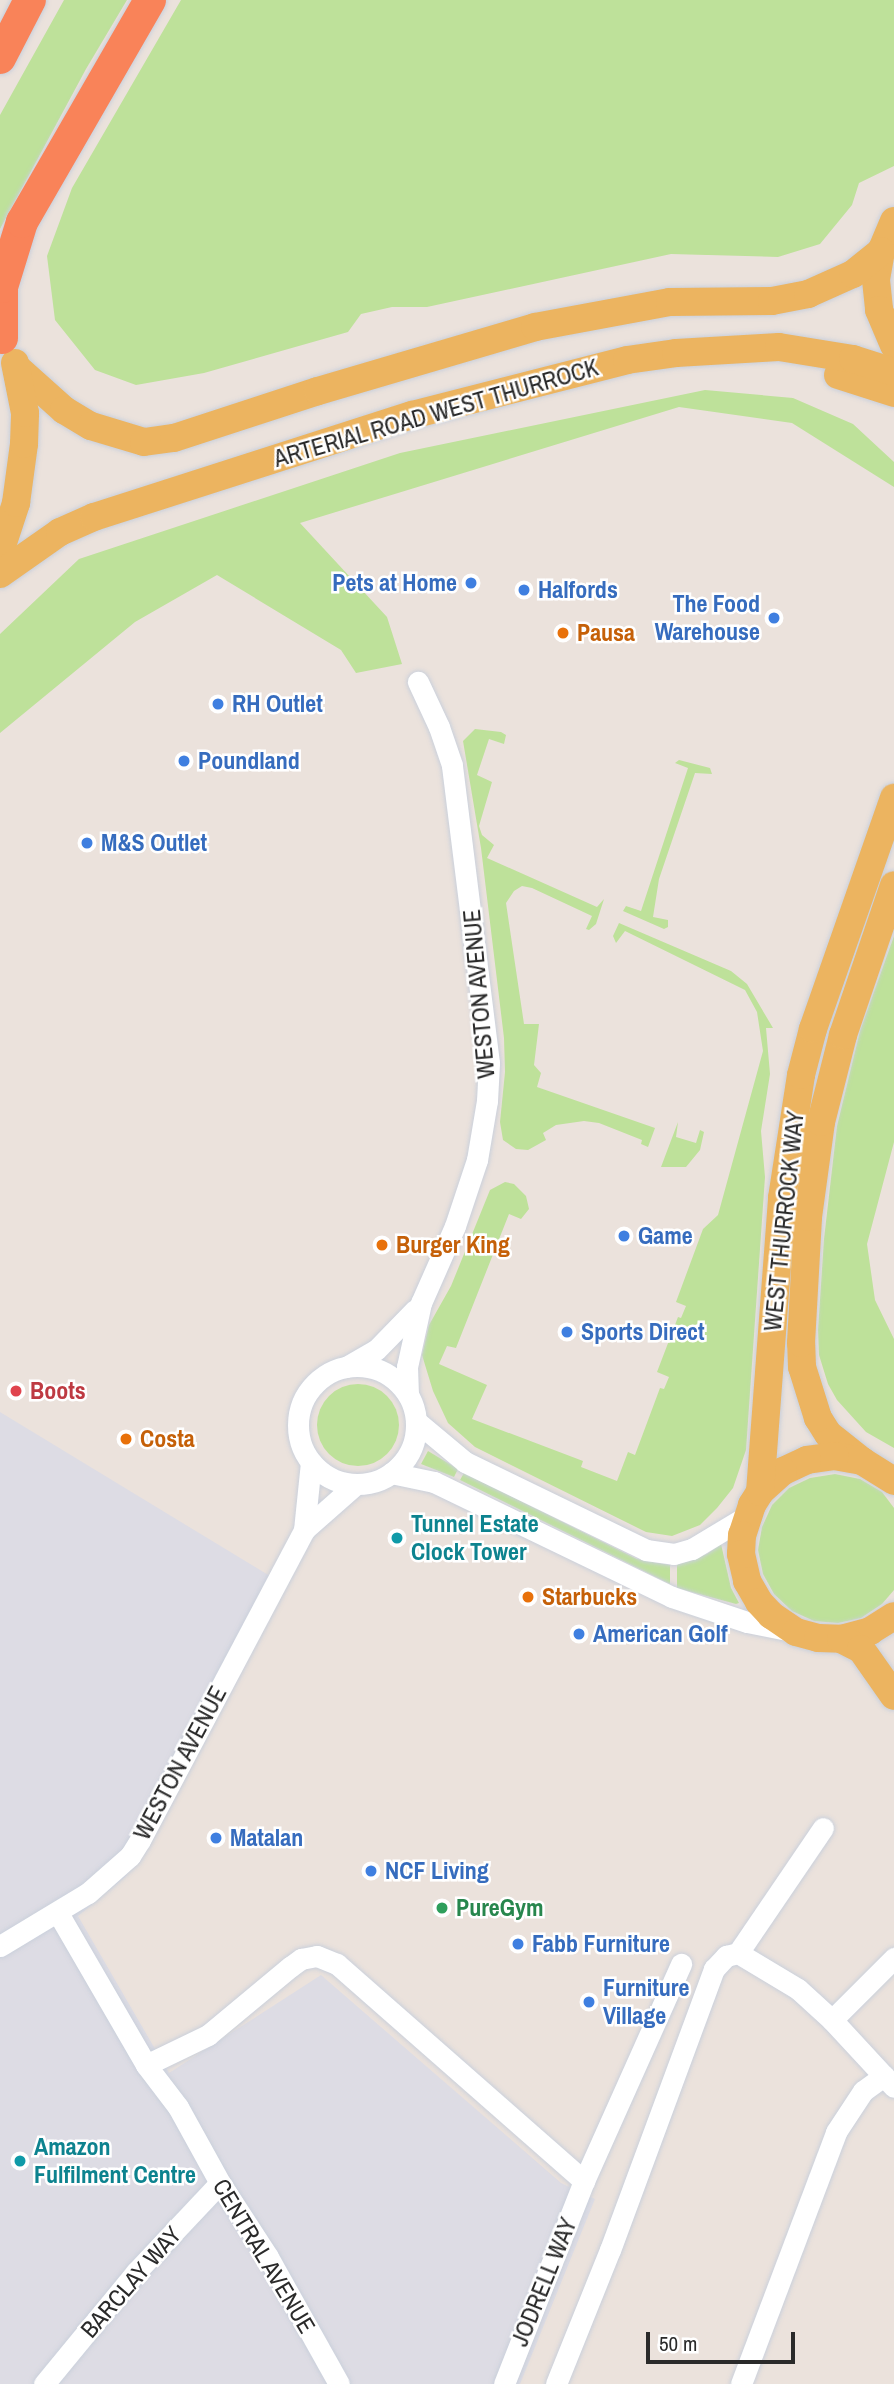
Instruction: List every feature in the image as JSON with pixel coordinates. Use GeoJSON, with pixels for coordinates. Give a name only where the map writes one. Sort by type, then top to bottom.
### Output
{"type":"FeatureCollection","features":[{"type":"Feature","properties":{"kind":"highway"},"geometry":{"type":"LineString","coordinates":[[0,58],[30,0]]}},
{"type":"Feature","properties":{"kind":"highway"},"geometry":{"type":"LineString","coordinates":[[1,337],[2,287],[22,222],[150,0]]}},
{"type":"Feature","properties":{"kind":"main road"},"geometry":{"type":"LineString","coordinates":[[894,221],[881,251],[877,295],[884,324],[894,345]]}},
{"type":"Feature","properties":{"kind":"main road"},"geometry":{"type":"LineString","coordinates":[[17,368],[64,410],[91,426],[144,442],[174,438],[318,391],[535,327],[670,302],[772,301],[808,294],[853,274],[881,251]]}},
{"type":"Feature","properties":{"kind":"main road"},"geometry":{"type":"LineString","coordinates":[[0,552],[22,474],[25,413],[17,368],[1,337]]}},
{"type":"Feature","properties":{"kind":"main road","name":"ARTERIAL ROAD WEST THURROCK"},"geometry":{"type":"LineString","coordinates":[[0,574],[70,526],[412,415],[627,360],[779,347],[853,359],[894,372]]}},
{"type":"Feature","properties":{"kind":"main road"},"geometry":{"type":"LineString","coordinates":[[708,351],[823,372],[894,393]]}},
{"type":"Feature","properties":{"kind":"main road","name":"WEST THURROCK WAY"},"geometry":{"type":"LineString","coordinates":[[796,1632],[771,1615],[759,1602],[747,1581],[741,1554],[753,1504],[782,1198],[801,1075],[813,1029],[894,798]]}},
{"type":"Feature","properties":{"kind":"main road","name":"WEST THURROCK WAY"},"geometry":{"type":"LineString","coordinates":[[884,1473],[828,1433],[818,1418],[802,1367],[801,1343],[808,1217],[821,1122],[844,1035],[894,885]]}},
{"type":"Feature","properties":{"kind":"main road"},"geometry":{"type":"LineString","coordinates":[[753,1504],[783,1471],[807,1460],[835,1456],[884,1473]]}},
{"type":"Feature","properties":{"kind":"main road"},"geometry":{"type":"LineString","coordinates":[[796,1632],[818,1638],[841,1639],[870,1631],[894,1616]]}},
{"type":"Feature","properties":{"kind":"main road"},"geometry":{"type":"LineString","coordinates":[[841,1639],[860,1649],[894,1696]]}},
{"type":"Feature","properties":{"kind":"street","name":"WESTON AVENUE"},"geometry":{"type":"LineString","coordinates":[[408,1395],[407,1367],[421,1303],[455,1226],[477,1160],[487,1101],[489,1063],[452,765],[418,682]]}},
{"type":"Feature","properties":{"kind":"street","name":"WESTON AVENUE"},"geometry":{"type":"LineString","coordinates":[[345,1367],[376,1350],[421,1303]]}},
{"type":"Feature","properties":{"kind":"street"},"geometry":{"type":"LineString","coordinates":[[345,1367],[368,1367],[385,1373],[408,1395],[416,1421],[411,1449],[391,1473],[377,1481],[356,1484],[332,1479],[311,1462],[299,1434],[303,1402],[317,1381],[345,1367]]}},
{"type":"Feature","properties":{"kind":"street"},"geometry":{"type":"LineString","coordinates":[[416,1421],[465,1462],[646,1550],[674,1553],[692,1549],[753,1504]]}},
{"type":"Feature","properties":{"kind":"street","name":"WESTON AVENUE"},"geometry":{"type":"LineString","coordinates":[[304,1531],[311,1462]]}},
{"type":"Feature","properties":{"kind":"street"},"geometry":{"type":"LineString","coordinates":[[391,1473],[435,1482],[672,1597],[747,1622],[796,1632]]}},
{"type":"Feature","properties":{"kind":"street","name":"WESTON AVENUE"},"geometry":{"type":"LineString","coordinates":[[0,1946],[88,1893],[130,1857],[304,1531],[356,1484]]}},
{"type":"Feature","properties":{"kind":"street"},"geometry":{"type":"LineString","coordinates":[[556,2384],[610,2250],[715,1966],[726,1956],[738,1953],[823,1828]]}},
{"type":"Feature","properties":{"kind":"street","name":"CENTRAL AVENUE"},"geometry":{"type":"LineString","coordinates":[[58,1913],[146,2065],[177,2108],[220,2183],[268,2257],[339,2384]]}},
{"type":"Feature","properties":{"kind":"street"},"geometry":{"type":"LineString","coordinates":[[738,1953],[798,1989],[889,2082],[863,2091],[836,2132],[741,2384]]}},
{"type":"Feature","properties":{"kind":"street"},"geometry":{"type":"LineString","coordinates":[[146,2065],[208,2035],[301,1959],[317,1956],[337,1964],[584,2181]]}},
{"type":"Feature","properties":{"kind":"street"},"geometry":{"type":"LineString","coordinates":[[832,2021],[894,1958]]}},
{"type":"Feature","properties":{"kind":"street","name":"JODRELL WAY"},"geometry":{"type":"LineString","coordinates":[[504,2384],[584,2181],[681,1964]]}},
{"type":"Feature","properties":{"kind":"street","name":"BARCLAY WAY"},"geometry":{"type":"LineString","coordinates":[[44,2384],[136,2272],[220,2183]]}},
{"type":"Feature","properties":{"kind":"shaded area"},"geometry":{"type":"Polygon","coordinates":[[[0,1412],[283,1584],[126,1876],[78,1916],[169,2073],[321,1975],[561,2183],[595,2199],[520,2384],[0,2384],[0,1412]]]}},
{"type":"Feature","properties":{"kind":"green space"},"geometry":{"type":"Polygon","coordinates":[[[64,0],[127,0],[86,69],[0,229],[0,115],[64,0]]]}},
{"type":"Feature","properties":{"kind":"green space"},"geometry":{"type":"Polygon","coordinates":[[[181,0],[894,0],[894,166],[859,183],[852,205],[820,244],[778,257],[671,254],[427,307],[392,307],[361,314],[348,332],[204,373],[136,385],[95,370],[55,320],[47,256],[72,188],[181,0]]]}},
{"type":"Feature","properties":{"kind":"green space"},"geometry":{"type":"Polygon","coordinates":[[[705,390],[793,398],[853,424],[894,462],[894,487],[792,423],[679,407],[300,523],[387,617],[402,664],[356,673],[341,650],[217,575],[135,622],[0,733],[0,634],[79,559],[400,453],[705,390]]]}},
{"type":"Feature","properties":{"kind":"green space"},"geometry":{"type":"Polygon","coordinates":[[[475,729],[506,735],[504,744],[489,739],[477,775],[492,782],[479,826],[482,835],[494,845],[487,858],[597,907],[604,899],[596,924],[589,930],[586,929],[592,916],[532,888],[522,886],[514,891],[506,903],[524,1024],[539,1024],[534,1065],[541,1073],[537,1087],[655,1128],[648,1147],[641,1144],[642,1140],[599,1123],[584,1121],[556,1125],[543,1133],[546,1140],[528,1150],[516,1149],[503,1140],[500,1122],[505,1072],[504,1038],[481,848],[463,741],[475,729]]]}},
{"type":"Feature","properties":{"kind":"green space"},"geometry":{"type":"Polygon","coordinates":[[[679,760],[710,768],[712,774],[695,773],[659,879],[653,917],[668,920],[668,927],[664,929],[623,911],[626,906],[641,911],[688,768],[675,763],[679,760]]]}},
{"type":"Feature","properties":{"kind":"green space"},"geometry":{"type":"Polygon","coordinates":[[[619,923],[731,971],[747,984],[773,1028],[766,1028],[770,1074],[761,1131],[765,1177],[746,1450],[733,1488],[717,1508],[700,1525],[672,1536],[646,1532],[475,1447],[448,1423],[433,1391],[422,1355],[429,1325],[451,1286],[490,1190],[505,1182],[514,1184],[526,1196],[529,1209],[521,1219],[509,1214],[456,1348],[447,1346],[439,1364],[487,1385],[472,1419],[583,1461],[581,1467],[617,1481],[628,1452],[635,1455],[660,1388],[664,1389],[669,1377],[657,1372],[678,1317],[681,1318],[686,1306],[676,1302],[703,1229],[718,1215],[763,1051],[757,1012],[745,990],[625,931],[616,943],[613,936],[619,923]]]}},
{"type":"Feature","properties":{"kind":"green space"},"geometry":{"type":"Polygon","coordinates":[[[894,936],[894,1142],[867,1244],[875,1300],[894,1339],[894,1448],[866,1432],[837,1400],[828,1384],[819,1355],[818,1330],[824,1239],[837,1126],[860,1031],[894,936]]]}},
{"type":"Feature","properties":{"kind":"green space"},"geometry":{"type":"Polygon","coordinates":[[[678,1122],[676,1137],[696,1143],[700,1130],[704,1132],[700,1150],[686,1167],[661,1167],[678,1122]]]}},
{"type":"Feature","properties":{"kind":"green space"},"geometry":{"type":"Polygon","coordinates":[[[358,1384],[374,1387],[387,1396],[396,1409],[399,1425],[396,1441],[387,1454],[374,1463],[358,1466],[342,1463],[329,1454],[320,1441],[317,1425],[320,1409],[329,1396],[342,1387],[358,1384]]]}},
{"type":"Feature","properties":{"kind":"green space"},"geometry":{"type":"Polygon","coordinates":[[[428,1451],[458,1469],[454,1477],[421,1464],[428,1451]]]}},
{"type":"Feature","properties":{"kind":"green space"},"geometry":{"type":"Polygon","coordinates":[[[464,1473],[637,1559],[670,1565],[670,1584],[460,1480],[464,1473]]]}},
{"type":"Feature","properties":{"kind":"green space"},"geometry":{"type":"Polygon","coordinates":[[[835,1474],[860,1479],[882,1492],[894,1508],[894,1590],[882,1604],[861,1618],[838,1623],[814,1621],[792,1611],[774,1594],[763,1574],[758,1550],[762,1527],[772,1505],[789,1488],[810,1478],[835,1474]]]}},
{"type":"Feature","properties":{"kind":"green space"},"geometry":{"type":"Polygon","coordinates":[[[721,1544],[731,1588],[739,1603],[677,1588],[677,1564],[707,1554],[721,1544]]]}},
{"type":"Feature","properties":{"kind":"place","name":"Pets at Home"},"geometry":{"type":"Point","coordinates":[471,583]}},
{"type":"Feature","properties":{"kind":"place","name":"Halfords"},"geometry":{"type":"Point","coordinates":[524,590]}},
{"type":"Feature","properties":{"kind":"place","name":"The Food Warehouse"},"geometry":{"type":"Point","coordinates":[774,618]}},
{"type":"Feature","properties":{"kind":"place","name":"Pausa"},"geometry":{"type":"Point","coordinates":[563,633]}},
{"type":"Feature","properties":{"kind":"place","name":"RH Outlet"},"geometry":{"type":"Point","coordinates":[218,704]}},
{"type":"Feature","properties":{"kind":"place","name":"Poundland"},"geometry":{"type":"Point","coordinates":[184,761]}},
{"type":"Feature","properties":{"kind":"place","name":"M&S Outlet"},"geometry":{"type":"Point","coordinates":[87,843]}},
{"type":"Feature","properties":{"kind":"place","name":"Game"},"geometry":{"type":"Point","coordinates":[624,1236]}},
{"type":"Feature","properties":{"kind":"place","name":"Burger King"},"geometry":{"type":"Point","coordinates":[382,1245]}},
{"type":"Feature","properties":{"kind":"place","name":"Sports Direct"},"geometry":{"type":"Point","coordinates":[567,1332]}},
{"type":"Feature","properties":{"kind":"place","name":"Boots"},"geometry":{"type":"Point","coordinates":[16,1391]}},
{"type":"Feature","properties":{"kind":"place","name":"Costa"},"geometry":{"type":"Point","coordinates":[126,1439]}},
{"type":"Feature","properties":{"kind":"place","name":"Tunnel Estate Clock Tower"},"geometry":{"type":"Point","coordinates":[397,1538]}},
{"type":"Feature","properties":{"kind":"place","name":"Starbucks"},"geometry":{"type":"Point","coordinates":[528,1597]}},
{"type":"Feature","properties":{"kind":"place","name":"American Golf"},"geometry":{"type":"Point","coordinates":[579,1634]}},
{"type":"Feature","properties":{"kind":"place","name":"Matalan"},"geometry":{"type":"Point","coordinates":[216,1838]}},
{"type":"Feature","properties":{"kind":"place","name":"NCF Living"},"geometry":{"type":"Point","coordinates":[371,1871]}},
{"type":"Feature","properties":{"kind":"place","name":"PureGym"},"geometry":{"type":"Point","coordinates":[442,1908]}},
{"type":"Feature","properties":{"kind":"place","name":"Fabb Furniture"},"geometry":{"type":"Point","coordinates":[518,1944]}},
{"type":"Feature","properties":{"kind":"place","name":"Furniture Village"},"geometry":{"type":"Point","coordinates":[589,2002]}},
{"type":"Feature","properties":{"kind":"place","name":"Amazon Fulfilment Centre"},"geometry":{"type":"Point","coordinates":[20,2161]}}]}
